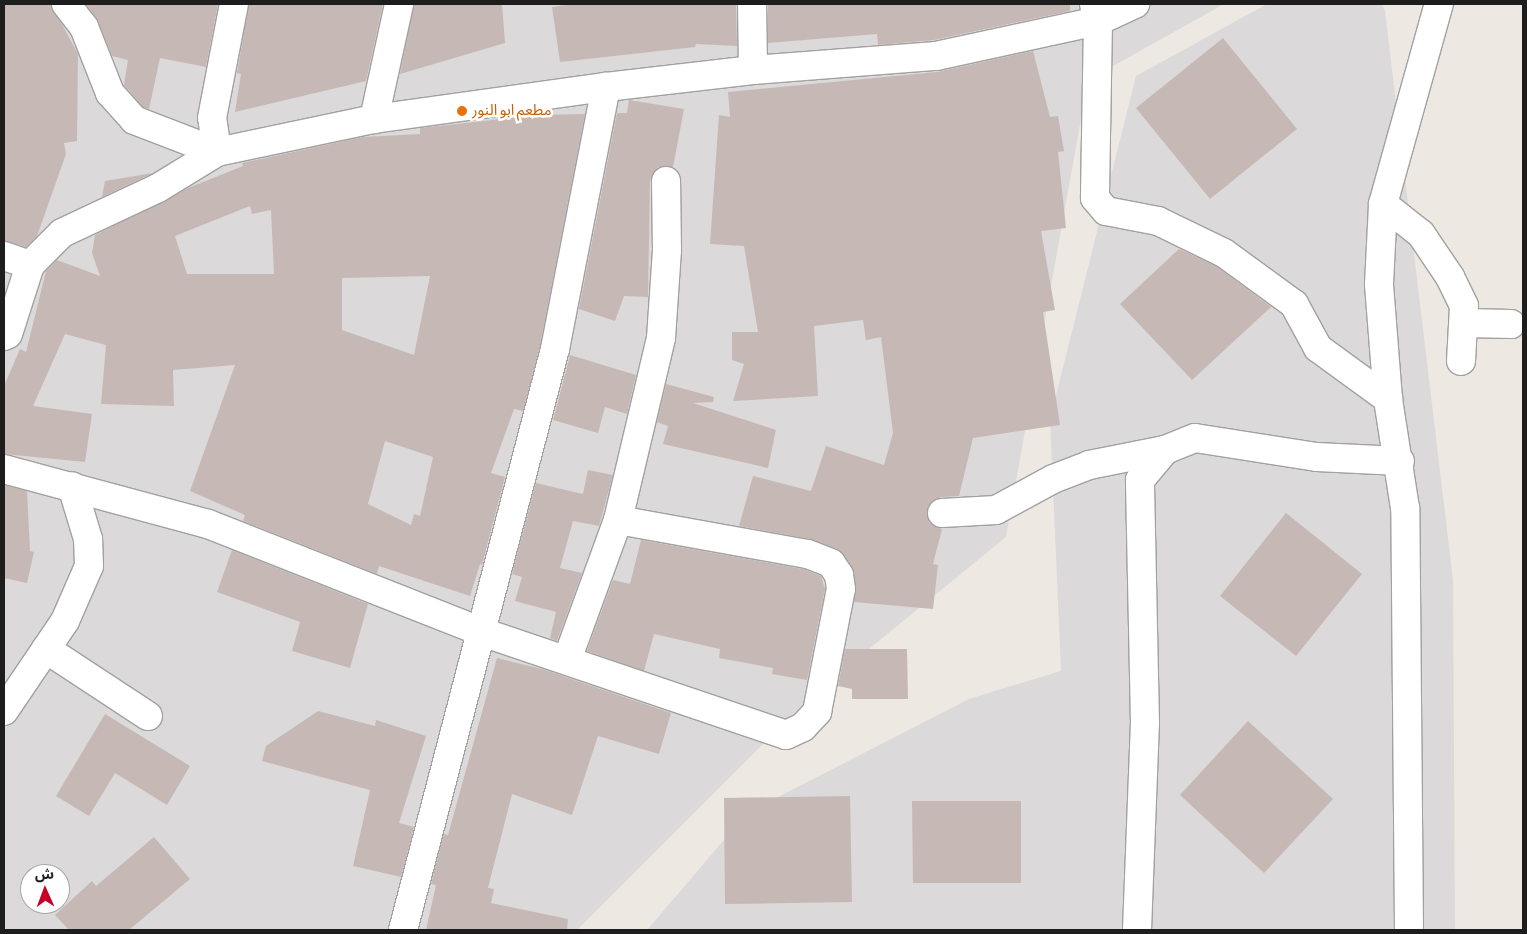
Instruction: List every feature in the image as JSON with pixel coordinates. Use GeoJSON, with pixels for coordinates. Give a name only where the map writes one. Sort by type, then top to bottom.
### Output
{"type":"FeatureCollection","features":[{"type":"Feature","properties":{"kind":"street"},"geometry":{"type":"LineString","coordinates":[[66,4],[84,27],[110,93],[134,120],[217,152]]}},
{"type":"Feature","properties":{"kind":"street"},"geometry":{"type":"LineString","coordinates":[[217,152],[212,118],[234,4]]}},
{"type":"Feature","properties":{"kind":"street"},"geometry":{"type":"LineString","coordinates":[[374,118],[399,4]]}},
{"type":"Feature","properties":{"kind":"street"},"geometry":{"type":"LineString","coordinates":[[752,4],[753,70]]}},
{"type":"Feature","properties":{"kind":"street"},"geometry":{"type":"LineString","coordinates":[[4,336],[8,334],[30,265],[62,234],[158,188],[217,152],[374,118],[606,87],[753,70],[936,56],[1096,12],[1135,4]]}},
{"type":"Feature","properties":{"kind":"street"},"geometry":{"type":"LineString","coordinates":[[1409,930],[1405,508],[1400,461],[1388,399],[1379,284],[1383,204],[1439,4]]}},
{"type":"Feature","properties":{"kind":"street"},"geometry":{"type":"LineString","coordinates":[[1096,12],[1095,198],[1106,211],[1158,221],[1224,253],[1294,304],[1318,348],[1388,399]]}},
{"type":"Feature","properties":{"kind":"street"},"geometry":{"type":"LineString","coordinates":[[403,930],[479,630],[555,349],[606,87]]}},
{"type":"Feature","properties":{"kind":"street"},"geometry":{"type":"LineString","coordinates":[[567,660],[618,520],[661,338],[667,250],[666,181]]}},
{"type":"Feature","properties":{"kind":"street"},"geometry":{"type":"LineString","coordinates":[[1383,204],[1421,234],[1450,277],[1464,306],[1466,323],[1461,361]]}},
{"type":"Feature","properties":{"kind":"street"},"geometry":{"type":"LineString","coordinates":[[4,256],[30,265]]}},
{"type":"Feature","properties":{"kind":"street"},"geometry":{"type":"LineString","coordinates":[[1466,323],[1511,324]]}},
{"type":"Feature","properties":{"kind":"street"},"geometry":{"type":"LineString","coordinates":[[942,513],[996,510],[1053,479],[1089,465],[1165,450],[1195,438],[1317,457],[1400,461]]}},
{"type":"Feature","properties":{"kind":"street"},"geometry":{"type":"LineString","coordinates":[[1137,930],[1145,722],[1140,480],[1165,450]]}},
{"type":"Feature","properties":{"kind":"street"},"geometry":{"type":"LineString","coordinates":[[4,469],[208,524],[479,630],[786,735],[803,727],[816,712],[841,589],[839,575],[830,563],[807,554],[618,520]]}},
{"type":"Feature","properties":{"kind":"street"},"geometry":{"type":"LineString","coordinates":[[4,711],[65,620],[89,566],[88,539],[72,486]]}},
{"type":"Feature","properties":{"kind":"street"},"geometry":{"type":"LineString","coordinates":[[46,649],[148,716]]}},
{"type":"Feature","properties":{"kind":"shaded area"},"geometry":{"type":"Polygon","coordinates":[[[4,4],[1224,4],[1088,80],[1006,537],[809,698],[577,930],[4,930],[4,4]]]}},
{"type":"Feature","properties":{"kind":"shaded area"},"geometry":{"type":"Polygon","coordinates":[[[1267,4],[1382,4],[1385,11],[1453,580],[1455,930],[647,930],[747,813],[969,699],[1061,671],[1050,419],[1136,76],[1267,4]]]}},
{"type":"Feature","properties":{"kind":"building"},"geometry":{"type":"Polygon","coordinates":[[[4,4],[51,4],[78,54],[77,141],[64,143],[66,154],[37,236],[26,247],[4,241],[4,4]]]}},
{"type":"Feature","properties":{"kind":"building"},"geometry":{"type":"Polygon","coordinates":[[[86,4],[218,4],[206,67],[160,58],[149,109],[143,107],[124,85],[128,60],[112,56],[98,21],[86,4]]]}},
{"type":"Feature","properties":{"kind":"building"},"geometry":{"type":"Polygon","coordinates":[[[249,4],[383,4],[366,81],[235,112],[241,74],[237,73],[249,4]]]}},
{"type":"Feature","properties":{"kind":"building"},"geometry":{"type":"Polygon","coordinates":[[[414,4],[502,4],[505,43],[400,74],[414,4]]]}},
{"type":"Feature","properties":{"kind":"building"},"geometry":{"type":"Polygon","coordinates":[[[573,4],[736,4],[737,46],[696,44],[695,47],[560,62],[552,7],[573,4]]]}},
{"type":"Feature","properties":{"kind":"building"},"geometry":{"type":"Polygon","coordinates":[[[768,4],[1070,4],[1070,11],[934,40],[878,45],[877,34],[768,43],[768,4]]]}},
{"type":"Feature","properties":{"kind":"building"},"geometry":{"type":"Polygon","coordinates":[[[1223,38],[1297,129],[1210,199],[1136,108],[1223,38]]]}},
{"type":"Feature","properties":{"kind":"building"},"geometry":{"type":"Polygon","coordinates":[[[1033,51],[1050,117],[1058,116],[1064,151],[1058,152],[1066,228],[1041,231],[1055,310],[1043,312],[1060,425],[973,438],[959,496],[941,497],[928,506],[929,522],[942,529],[933,564],[938,565],[933,609],[854,602],[854,572],[837,549],[810,539],[739,526],[753,476],[811,491],[826,446],[884,465],[893,433],[881,337],[866,340],[863,320],[814,326],[818,396],[733,401],[744,364],[732,360],[732,332],[758,332],[744,246],[710,244],[719,115],[730,117],[728,92],[937,72],[1033,51]]]}},
{"type":"Feature","properties":{"kind":"building"},"geometry":{"type":"Polygon","coordinates":[[[629,100],[684,109],[673,167],[658,167],[650,181],[648,297],[624,296],[615,321],[579,309],[617,113],[627,113],[629,100]]]}},
{"type":"Feature","properties":{"kind":"building"},"geometry":{"type":"Polygon","coordinates":[[[585,114],[540,346],[523,411],[514,409],[491,473],[505,477],[482,565],[480,564],[470,596],[379,566],[377,574],[243,521],[245,515],[190,491],[235,365],[173,370],[174,406],[101,404],[106,345],[65,334],[33,406],[92,414],[85,462],[4,454],[4,386],[20,349],[26,352],[46,271],[57,260],[100,276],[92,253],[95,235],[188,188],[243,166],[242,163],[362,137],[420,134],[420,128],[538,115],[585,114]],[[250,206],[175,236],[187,274],[274,274],[271,210],[252,214],[250,206]],[[430,276],[342,278],[342,330],[414,355],[430,276]],[[385,441],[368,504],[411,525],[414,514],[420,516],[433,457],[385,441]]]}},
{"type":"Feature","properties":{"kind":"building"},"geometry":{"type":"Polygon","coordinates":[[[153,173],[151,174],[102,197],[105,181],[153,173]]]}},
{"type":"Feature","properties":{"kind":"building"},"geometry":{"type":"Polygon","coordinates":[[[1179,249],[1216,266],[1271,307],[1192,380],[1120,304],[1179,249]]]}},
{"type":"Feature","properties":{"kind":"building"},"geometry":{"type":"Polygon","coordinates":[[[570,355],[636,375],[627,414],[605,407],[598,433],[553,420],[570,355]]]}},
{"type":"Feature","properties":{"kind":"building"},"geometry":{"type":"Polygon","coordinates":[[[666,384],[714,397],[713,402],[693,403],[776,430],[768,468],[663,444],[668,426],[657,422],[666,384]]]}},
{"type":"Feature","properties":{"kind":"building"},"geometry":{"type":"Polygon","coordinates":[[[588,470],[613,475],[599,526],[573,521],[560,568],[582,573],[557,641],[550,638],[556,612],[515,601],[522,577],[512,574],[536,483],[583,494],[588,470]]]}},
{"type":"Feature","properties":{"kind":"building"},"geometry":{"type":"Polygon","coordinates":[[[4,485],[27,491],[30,551],[34,552],[27,583],[4,578],[4,485]]]}},
{"type":"Feature","properties":{"kind":"building"},"geometry":{"type":"Polygon","coordinates":[[[1286,513],[1362,574],[1296,656],[1220,596],[1286,513]]]}},
{"type":"Feature","properties":{"kind":"building"},"geometry":{"type":"Polygon","coordinates":[[[641,540],[803,569],[821,576],[825,589],[807,680],[772,674],[773,668],[719,658],[720,649],[654,634],[644,671],[587,651],[613,580],[630,584],[641,540]]]}},
{"type":"Feature","properties":{"kind":"building"},"geometry":{"type":"Polygon","coordinates":[[[232,550],[368,604],[350,668],[292,651],[300,622],[217,592],[232,550]]]}},
{"type":"Feature","properties":{"kind":"building"},"geometry":{"type":"Polygon","coordinates":[[[845,649],[907,649],[908,699],[852,699],[852,689],[838,686],[845,649]]]}},
{"type":"Feature","properties":{"kind":"building"},"geometry":{"type":"Polygon","coordinates":[[[497,658],[542,669],[671,713],[659,754],[598,736],[572,815],[512,794],[488,888],[494,889],[491,903],[568,919],[567,930],[426,930],[436,885],[431,884],[444,834],[448,835],[497,658]]]}},
{"type":"Feature","properties":{"kind":"building"},"geometry":{"type":"Polygon","coordinates":[[[318,711],[375,726],[376,720],[426,736],[399,823],[414,827],[401,877],[353,866],[370,790],[262,761],[266,746],[318,711]]]}},
{"type":"Feature","properties":{"kind":"building"},"geometry":{"type":"Polygon","coordinates":[[[105,714],[190,766],[167,805],[115,773],[89,816],[56,796],[105,714]]]}},
{"type":"Feature","properties":{"kind":"building"},"geometry":{"type":"Polygon","coordinates":[[[1248,721],[1333,799],[1264,873],[1180,795],[1248,721]]]}},
{"type":"Feature","properties":{"kind":"building"},"geometry":{"type":"Polygon","coordinates":[[[850,796],[852,902],[725,904],[724,798],[850,796]]]}},
{"type":"Feature","properties":{"kind":"building"},"geometry":{"type":"Polygon","coordinates":[[[912,801],[1021,801],[1021,883],[913,883],[912,801]]]}},
{"type":"Feature","properties":{"kind":"building"},"geometry":{"type":"Polygon","coordinates":[[[154,837],[190,879],[129,930],[69,930],[55,915],[70,914],[70,901],[92,881],[96,886],[154,837]]]}},
{"type":"Feature","properties":{"kind":"place","name":"مطعم ابو النور"},"geometry":{"type":"Point","coordinates":[462,111]}}]}
